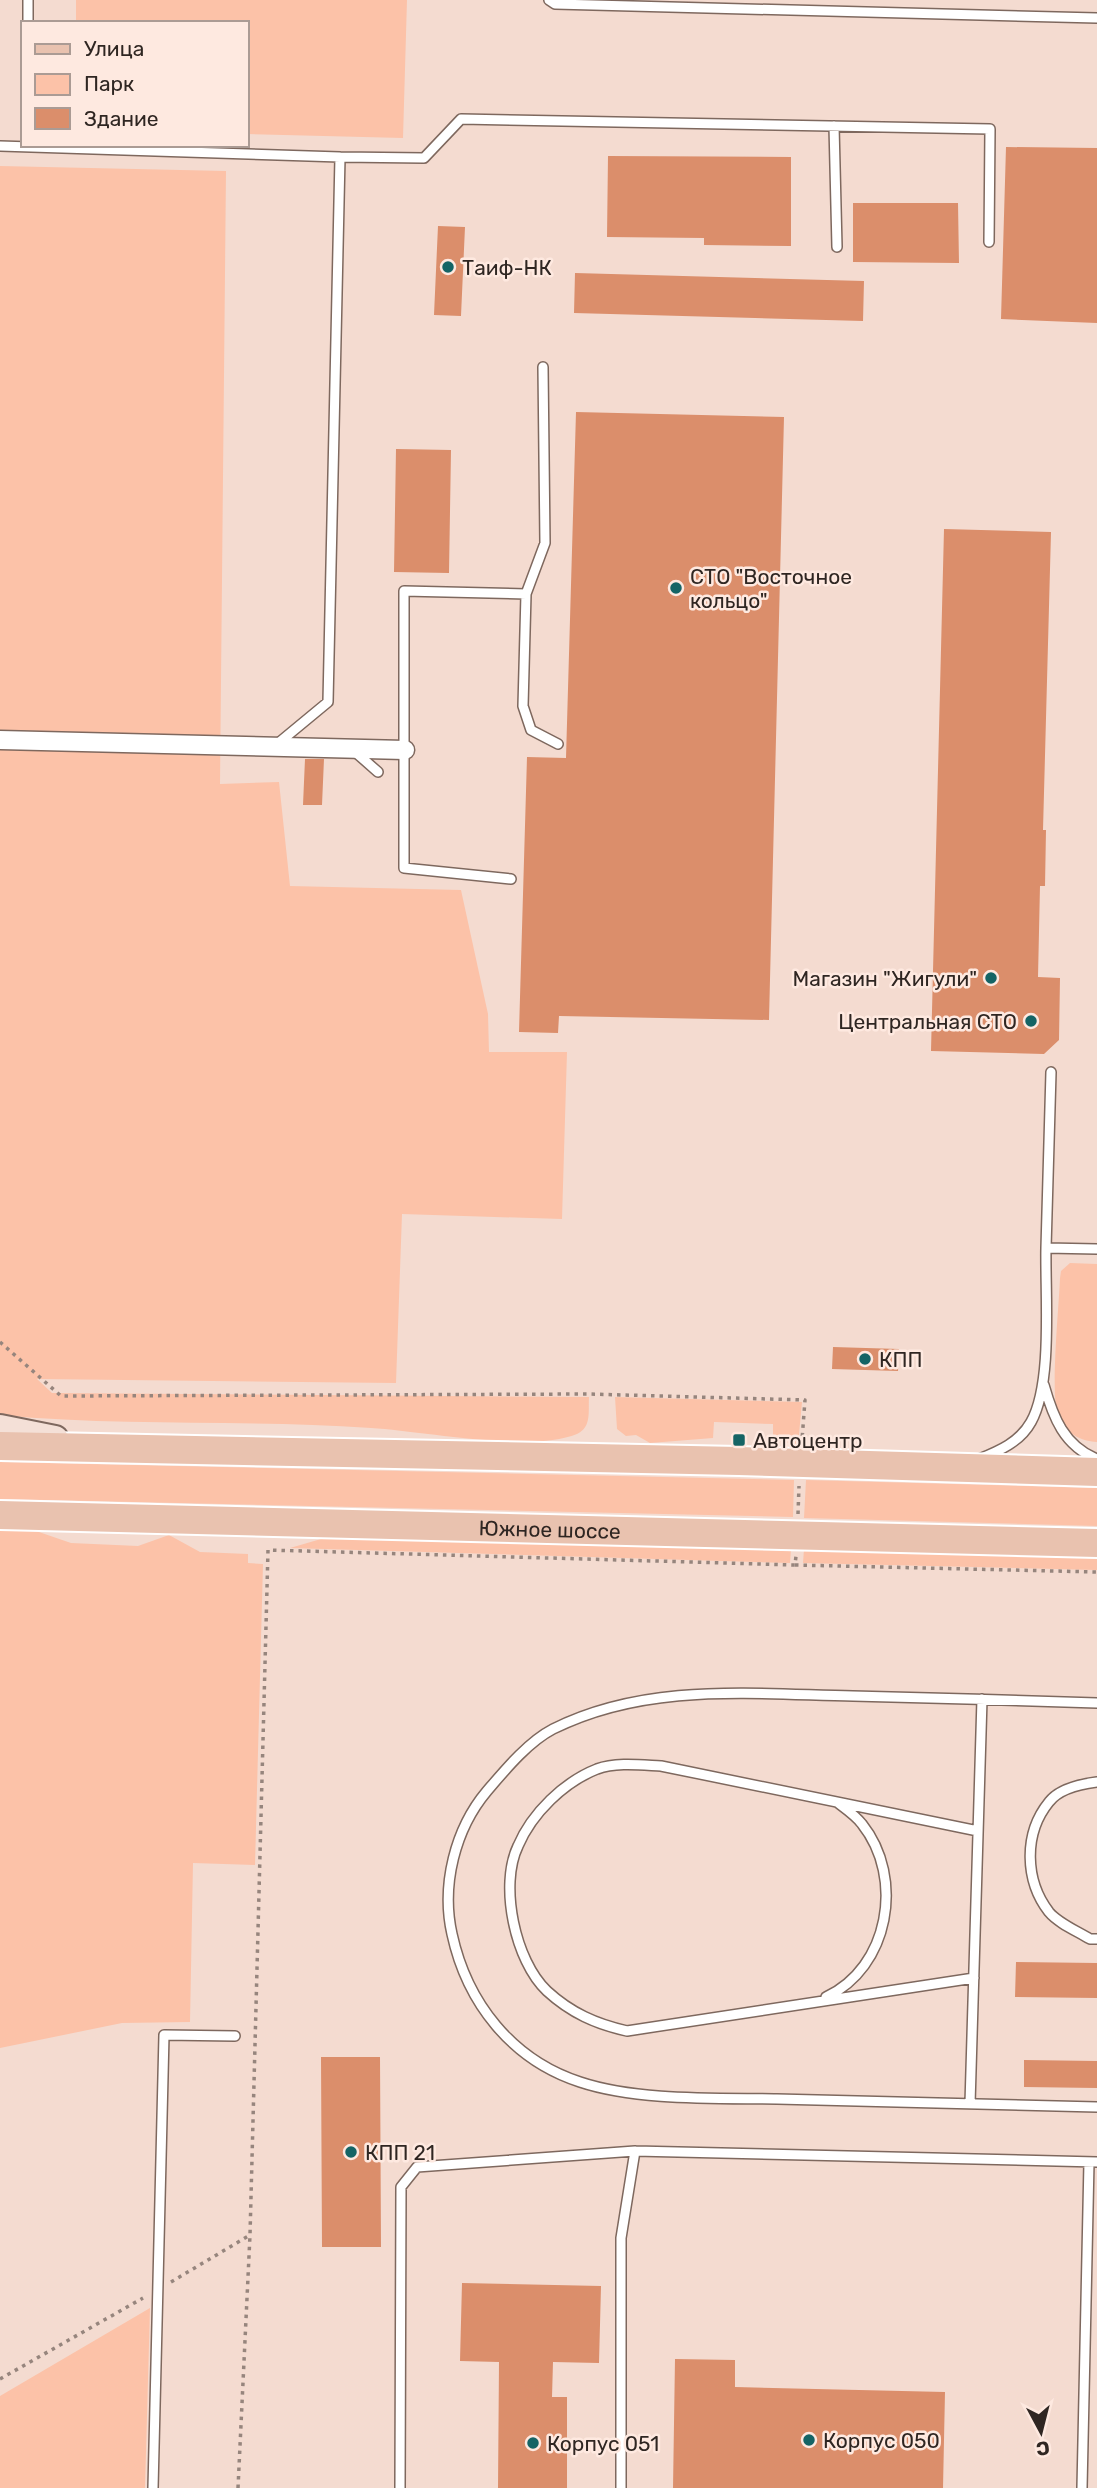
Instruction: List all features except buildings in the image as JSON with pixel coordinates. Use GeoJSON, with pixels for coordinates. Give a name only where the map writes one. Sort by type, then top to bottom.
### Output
{"type":"FeatureCollection","features":[{"type":"Feature","properties":{"kind":"main road"},"geometry":{"type":"LineString","coordinates":[[0,1428],[59,1440],[157,1449]]}},
{"type":"Feature","properties":{"kind":"main road"},"geometry":{"type":"LineString","coordinates":[[0,1446],[1097,1472]]}},
{"type":"Feature","properties":{"kind":"main road","name":"Южное шоссе"},"geometry":{"type":"LineString","coordinates":[[0,1516],[1097,1543]]}},
{"type":"Feature","properties":{"kind":"street"},"geometry":{"type":"LineString","coordinates":[[0,740],[405,750]]}},
{"type":"Feature","properties":{"kind":"lane"},"geometry":{"type":"LineString","coordinates":[[28,21],[29,0]]}},
{"type":"Feature","properties":{"kind":"lane"},"geometry":{"type":"LineString","coordinates":[[549,0],[555,4],[1097,18]]}},
{"type":"Feature","properties":{"kind":"lane"},"geometry":{"type":"LineString","coordinates":[[55,147],[424,158],[461,119],[990,129],[989,242]]}},
{"type":"Feature","properties":{"kind":"lane"},"geometry":{"type":"LineString","coordinates":[[834,126],[837,247]]}},
{"type":"Feature","properties":{"kind":"lane"},"geometry":{"type":"LineString","coordinates":[[0,146],[21,146]]}},
{"type":"Feature","properties":{"kind":"lane"},"geometry":{"type":"LineString","coordinates":[[274,747],[328,702],[340,157]]}},
{"type":"Feature","properties":{"kind":"lane"},"geometry":{"type":"LineString","coordinates":[[543,367],[545,543],[526,594],[523,706],[531,730],[558,744]]}},
{"type":"Feature","properties":{"kind":"lane"},"geometry":{"type":"LineString","coordinates":[[511,879],[404,868],[404,591],[526,594]]}},
{"type":"Feature","properties":{"kind":"lane"},"geometry":{"type":"LineString","coordinates":[[352,749],[378,772]]}},
{"type":"Feature","properties":{"kind":"lane"},"geometry":{"type":"LineString","coordinates":[[945,1467],[981,1458],[1012,1444],[1031,1422],[1043,1382],[1051,1072]]}},
{"type":"Feature","properties":{"kind":"lane"},"geometry":{"type":"LineString","coordinates":[[1046,1248],[1097,1249]]}},
{"type":"Feature","properties":{"kind":"lane"},"geometry":{"type":"LineString","coordinates":[[1043,1382],[1052,1415],[1065,1437],[1083,1454],[1097,1459]]}},
{"type":"Feature","properties":{"kind":"lane"},"geometry":{"type":"LineString","coordinates":[[1097,1703],[722,1693],[657,1696],[551,1730],[506,1769],[470,1812],[453,1858],[447,1913],[458,1961],[477,1998],[502,2036],[534,2062],[581,2083],[634,2092],[722,2098],[1097,2107]]}},
{"type":"Feature","properties":{"kind":"lane"},"geometry":{"type":"LineString","coordinates":[[970,2104],[982,1699]]}},
{"type":"Feature","properties":{"kind":"lane"},"geometry":{"type":"LineString","coordinates":[[974,1978],[627,2031],[593,2023],[546,1990],[528,1967],[516,1940],[512,1911],[512,1872],[517,1847],[549,1801],[575,1781],[599,1768],[630,1765],[661,1766],[978,1831]]}},
{"type":"Feature","properties":{"kind":"lane"},"geometry":{"type":"LineString","coordinates":[[1097,1782],[1078,1784],[1049,1801],[1035,1829],[1029,1858],[1035,1890],[1051,1914],[1090,1938],[1097,1939]]}},
{"type":"Feature","properties":{"kind":"lane"},"geometry":{"type":"LineString","coordinates":[[814,2002],[842,1989],[860,1970],[874,1951],[884,1920],[886,1881],[876,1851],[862,1825],[838,1802]]}},
{"type":"Feature","properties":{"kind":"lane"},"geometry":{"type":"LineString","coordinates":[[153,2488],[164,2035],[235,2036]]}},
{"type":"Feature","properties":{"kind":"lane"},"geometry":{"type":"LineString","coordinates":[[621,2488],[621,2238],[635,2151]]}},
{"type":"Feature","properties":{"kind":"lane"},"geometry":{"type":"LineString","coordinates":[[400,2488],[401,2187],[417,2167],[635,2151],[1093,2162],[1082,2488]]}},
{"type":"Feature","properties":{"kind":"path"},"geometry":{"type":"LineString","coordinates":[[0,1342],[61,1396],[589,1394],[804,1400],[795,1565]]}},
{"type":"Feature","properties":{"kind":"path"},"geometry":{"type":"LineString","coordinates":[[238,2488],[250,2235],[268,1550],[1097,1572]]}},
{"type":"Feature","properties":{"kind":"path"},"geometry":{"type":"LineString","coordinates":[[0,2379],[250,2235]]}},
{"type":"Feature","properties":{"kind":"green space"},"geometry":{"type":"Polygon","coordinates":[[[76,0],[407,0],[403,138],[248,134],[248,21],[76,21],[76,0]]]}},
{"type":"Feature","properties":{"kind":"green space"},"geometry":{"type":"Polygon","coordinates":[[[0,166],[226,171],[220,784],[279,782],[290,886],[461,890],[488,1014],[489,1052],[567,1052],[562,1219],[402,1214],[396,1383],[37,1379],[52,1393],[589,1397],[587,1423],[577,1434],[532,1442],[325,1425],[93,1421],[0,1415],[0,166]]]}},
{"type":"Feature","properties":{"kind":"green space"},"geometry":{"type":"Polygon","coordinates":[[[1070,1263],[1097,1264],[1097,1442],[1079,1438],[1069,1431],[1058,1416],[1056,1405],[1055,1370],[1060,1278],[1061,1271],[1070,1263]]]}},
{"type":"Feature","properties":{"kind":"green space"},"geometry":{"type":"Polygon","coordinates":[[[615,1397],[802,1402],[798,1445],[773,1440],[773,1424],[714,1422],[713,1438],[650,1443],[636,1435],[626,1436],[617,1429],[615,1397]]]}},
{"type":"Feature","properties":{"kind":"green space"},"geometry":{"type":"Polygon","coordinates":[[[0,1462],[794,1480],[793,1517],[0,1499],[0,1462]]]}},
{"type":"Feature","properties":{"kind":"green space"},"geometry":{"type":"Polygon","coordinates":[[[806,1480],[1097,1488],[1097,1526],[804,1518],[806,1480]]]}},
{"type":"Feature","properties":{"kind":"green space"},"geometry":{"type":"Polygon","coordinates":[[[0,1530],[36,1531],[71,1543],[138,1546],[169,1535],[200,1552],[248,1554],[248,1563],[263,1564],[255,1865],[193,1863],[190,2022],[122,2023],[0,2048],[0,1530]]]}},
{"type":"Feature","properties":{"kind":"green space"},"geometry":{"type":"Polygon","coordinates":[[[321,1539],[791,1549],[790,1563],[290,1548],[321,1539]]]}},
{"type":"Feature","properties":{"kind":"green space"},"geometry":{"type":"Polygon","coordinates":[[[804,1549],[1097,1556],[1097,1570],[803,1563],[804,1549]]]}},
{"type":"Feature","properties":{"kind":"green space"},"geometry":{"type":"Polygon","coordinates":[[[150,2308],[145,2488],[0,2488],[0,2396],[150,2308]]]}},
{"type":"Feature","properties":{"kind":"place","name":"Таиф-НК"},"geometry":{"type":"Point","coordinates":[448,267]}},
{"type":"Feature","properties":{"kind":"place","name":"СТО \"Восточное кольцо\""},"geometry":{"type":"Point","coordinates":[676,588]}},
{"type":"Feature","properties":{"kind":"place","name":"Магазин \"Жигули\""},"geometry":{"type":"Point","coordinates":[991,978]}},
{"type":"Feature","properties":{"kind":"place","name":"Центральная СТО"},"geometry":{"type":"Point","coordinates":[1031,1021]}},
{"type":"Feature","properties":{"kind":"place","name":"КПП"},"geometry":{"type":"Point","coordinates":[865,1359]}},
{"type":"Feature","properties":{"kind":"place","name":"Автоцентр"},"geometry":{"type":"Point","coordinates":[739,1440]}},
{"type":"Feature","properties":{"kind":"place","name":"КПП 21"},"geometry":{"type":"Point","coordinates":[351,2152]}},
{"type":"Feature","properties":{"kind":"place","name":"Корпус 050"},"geometry":{"type":"Point","coordinates":[809,2440]}},
{"type":"Feature","properties":{"kind":"place","name":"Корпус 051"},"geometry":{"type":"Point","coordinates":[533,2443]}}]}
